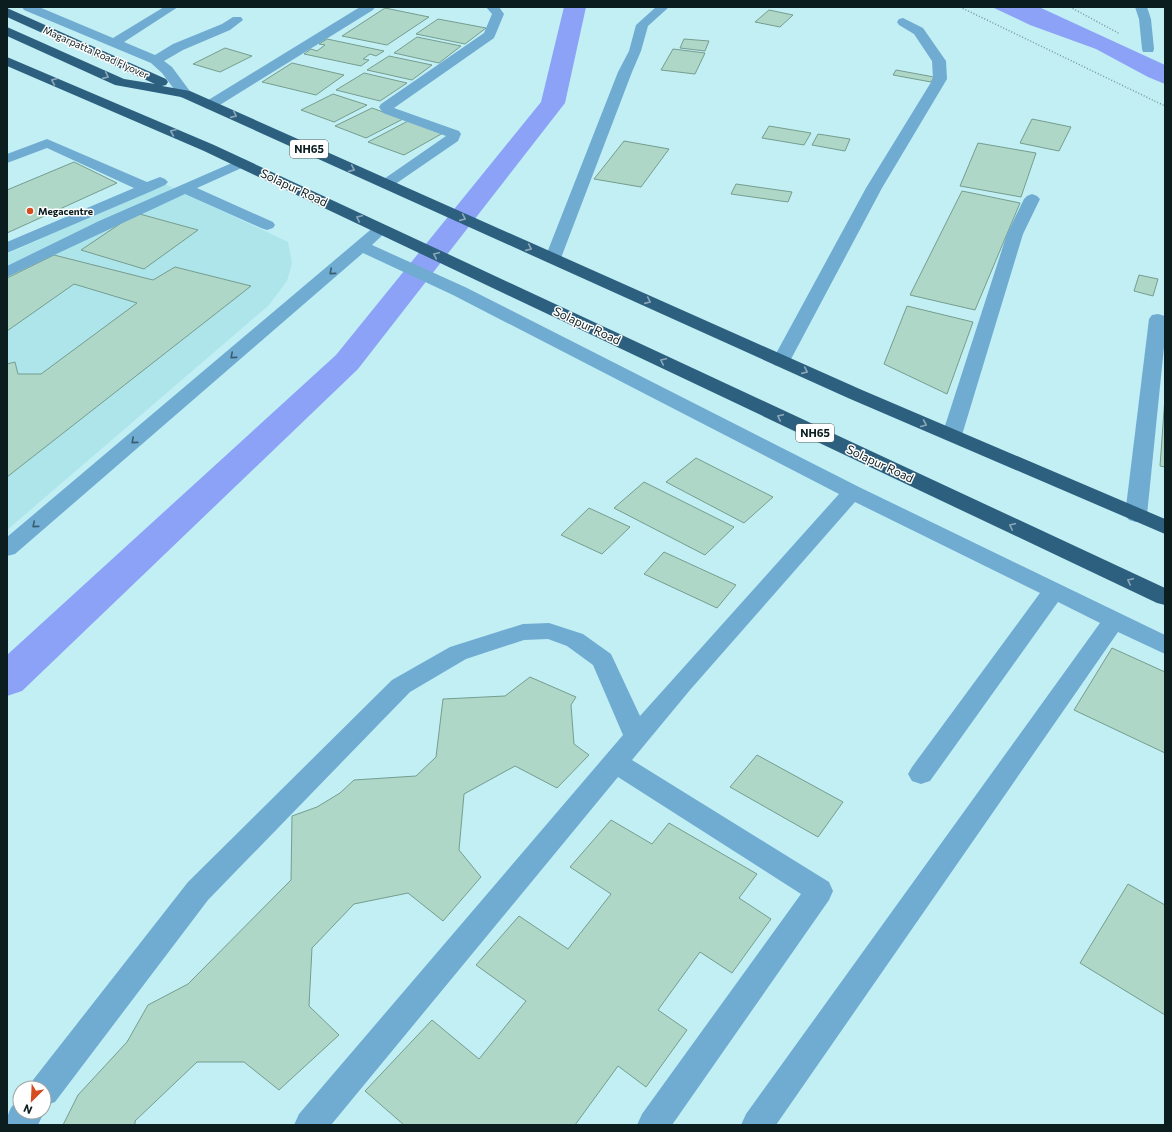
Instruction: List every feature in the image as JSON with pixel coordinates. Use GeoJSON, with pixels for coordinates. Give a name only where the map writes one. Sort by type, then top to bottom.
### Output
{"type":"FeatureCollection","features":[{"type":"Feature","properties":{"kind":"highway","name":"Magarpatta Road Flyover"},"geometry":{"type":"LineString","coordinates":[[10,13],[185,94]]}},
{"type":"Feature","properties":{"kind":"highway","name":"NH65"},"geometry":{"type":"LineString","coordinates":[[7,31],[120,82],[185,94],[210,104],[432,205],[952,436],[1165,527]]}},
{"type":"Feature","properties":{"kind":"highway","name":"Solapur Road"},"geometry":{"type":"LineString","coordinates":[[7,61],[224,155],[1165,597]]}},
{"type":"Feature","properties":{"kind":"street"},"geometry":{"type":"LineString","coordinates":[[28,7],[156,60],[167,70],[185,94]]}},
{"type":"Feature","properties":{"kind":"street"},"geometry":{"type":"LineString","coordinates":[[114,43],[172,7]]}},
{"type":"Feature","properties":{"kind":"street"},"geometry":{"type":"LineString","coordinates":[[210,104],[369,7]]}},
{"type":"Feature","properties":{"kind":"street"},"geometry":{"type":"LineString","coordinates":[[386,184],[453,138],[454,134],[386,108],[490,35],[498,14],[492,7]]}},
{"type":"Feature","properties":{"kind":"street"},"geometry":{"type":"LineString","coordinates":[[553,258],[625,72],[635,51],[642,25],[663,7]]}},
{"type":"Feature","properties":{"kind":"street"},"geometry":{"type":"LineString","coordinates":[[1141,7],[1145,19],[1148,49]]}},
{"type":"Feature","properties":{"kind":"street"},"geometry":{"type":"LineString","coordinates":[[156,60],[178,47],[226,27],[237,20]]}},
{"type":"Feature","properties":{"kind":"street"},"geometry":{"type":"LineString","coordinates":[[781,360],[874,188],[940,79],[939,61],[918,31],[903,22]]}},
{"type":"Feature","properties":{"kind":"street"},"geometry":{"type":"LineString","coordinates":[[7,160],[47,143],[147,188]]}},
{"type":"Feature","properties":{"kind":"street"},"geometry":{"type":"LineString","coordinates":[[203,163],[224,155]]}},
{"type":"Feature","properties":{"kind":"street"},"geometry":{"type":"LineString","coordinates":[[7,272],[105,224],[241,163]]}},
{"type":"Feature","properties":{"kind":"street"},"geometry":{"type":"LineString","coordinates":[[7,248],[171,178]]}},
{"type":"Feature","properties":{"kind":"street"},"geometry":{"type":"LineString","coordinates":[[184,188],[267,225]]}},
{"type":"Feature","properties":{"kind":"street"},"geometry":{"type":"LineString","coordinates":[[952,436],[1015,234],[1032,199]]}},
{"type":"Feature","properties":{"kind":"street"},"geometry":{"type":"LineString","coordinates":[[7,550],[381,229]]}},
{"type":"Feature","properties":{"kind":"street"},"geometry":{"type":"LineString","coordinates":[[361,246],[452,287],[852,492],[1165,646]]}},
{"type":"Feature","properties":{"kind":"street"},"geometry":{"type":"LineString","coordinates":[[452,287],[471,271]]}},
{"type":"Feature","properties":{"kind":"street"},"geometry":{"type":"LineString","coordinates":[[1136,515],[1158,319]]}},
{"type":"Feature","properties":{"kind":"street"},"geometry":{"type":"LineString","coordinates":[[310,1125],[636,736],[852,492]]}},
{"type":"Feature","properties":{"kind":"street"},"geometry":{"type":"LineString","coordinates":[[921,774],[1054,591]]}},
{"type":"Feature","properties":{"kind":"street"},"geometry":{"type":"LineString","coordinates":[[756,1125],[1114,620]]}},
{"type":"Feature","properties":{"kind":"street"},"geometry":{"type":"LineString","coordinates":[[52,1082],[198,892],[401,686],[458,653],[522,632],[549,630],[574,640],[603,660],[636,736]]}},
{"type":"Feature","properties":{"kind":"street"},"geometry":{"type":"LineString","coordinates":[[615,762],[818,891],[653,1125]]}},
{"type":"Feature","properties":{"kind":"path"},"geometry":{"type":"LineString","coordinates":[[960,7],[1165,106]]}},
{"type":"Feature","properties":{"kind":"path"},"geometry":{"type":"LineString","coordinates":[[1070,7],[1148,49]]}},
{"type":"Feature","properties":{"kind":"shaded area"},"geometry":{"type":"Polygon","coordinates":[[[165,184],[288,242],[292,263],[287,281],[269,305],[7,530],[7,254],[165,184]]]}},
{"type":"Feature","properties":{"kind":"water"},"geometry":{"type":"Polygon","coordinates":[[[992,7],[1039,7],[1165,65],[1165,84],[1148,77],[1096,49],[1030,25],[992,7]]]}},
{"type":"Feature","properties":{"kind":"building"},"geometry":{"type":"Polygon","coordinates":[[[385,8],[429,17],[387,45],[342,36],[385,8]]]}},
{"type":"Feature","properties":{"kind":"building"},"geometry":{"type":"Polygon","coordinates":[[[769,10],[793,15],[780,27],[755,22],[769,10]]]}},
{"type":"Feature","properties":{"kind":"building"},"geometry":{"type":"Polygon","coordinates":[[[438,19],[486,28],[465,44],[416,34],[438,19]]]}},
{"type":"Feature","properties":{"kind":"building"},"geometry":{"type":"Polygon","coordinates":[[[417,37],[461,46],[439,63],[394,53],[417,37]]]}},
{"type":"Feature","properties":{"kind":"building"},"geometry":{"type":"Polygon","coordinates":[[[327,39],[384,51],[376,56],[370,54],[363,59],[369,60],[361,66],[304,54],[311,49],[317,51],[325,45],[319,44],[327,39]]]}},
{"type":"Feature","properties":{"kind":"building"},"geometry":{"type":"Polygon","coordinates":[[[684,39],[709,41],[705,51],[680,48],[684,39]]]}},
{"type":"Feature","properties":{"kind":"building"},"geometry":{"type":"Polygon","coordinates":[[[225,48],[252,56],[220,72],[193,64],[225,48]]]}},
{"type":"Feature","properties":{"kind":"building"},"geometry":{"type":"Polygon","coordinates":[[[673,49],[705,53],[695,74],[661,70],[673,49]]]}},
{"type":"Feature","properties":{"kind":"building"},"geometry":{"type":"Polygon","coordinates":[[[389,56],[432,65],[412,80],[367,70],[389,56]]]}},
{"type":"Feature","properties":{"kind":"building"},"geometry":{"type":"Polygon","coordinates":[[[292,63],[344,75],[316,95],[262,82],[292,63]]]}},
{"type":"Feature","properties":{"kind":"building"},"geometry":{"type":"Polygon","coordinates":[[[896,70],[934,77],[931,82],[893,75],[896,70]]]}},
{"type":"Feature","properties":{"kind":"building"},"geometry":{"type":"Polygon","coordinates":[[[364,73],[407,83],[380,101],[336,90],[364,73]]]}},
{"type":"Feature","properties":{"kind":"building"},"geometry":{"type":"Polygon","coordinates":[[[333,94],[367,105],[334,122],[301,110],[333,94]]]}},
{"type":"Feature","properties":{"kind":"building"},"geometry":{"type":"Polygon","coordinates":[[[372,108],[403,119],[366,138],[335,126],[372,108]]]}},
{"type":"Feature","properties":{"kind":"building"},"geometry":{"type":"Polygon","coordinates":[[[1032,119],[1071,127],[1059,151],[1020,143],[1032,119]]]}},
{"type":"Feature","properties":{"kind":"building"},"geometry":{"type":"Polygon","coordinates":[[[408,121],[443,133],[404,155],[368,142],[408,121]]]}},
{"type":"Feature","properties":{"kind":"building"},"geometry":{"type":"Polygon","coordinates":[[[769,126],[811,133],[804,145],[762,138],[769,126]]]}},
{"type":"Feature","properties":{"kind":"building"},"geometry":{"type":"Polygon","coordinates":[[[818,134],[850,139],[845,151],[812,145],[818,134]]]}},
{"type":"Feature","properties":{"kind":"building"},"geometry":{"type":"Polygon","coordinates":[[[624,141],[669,149],[641,187],[594,179],[624,141]]]}},
{"type":"Feature","properties":{"kind":"building"},"geometry":{"type":"Polygon","coordinates":[[[978,143],[1036,153],[1021,197],[960,186],[978,143]]]}},
{"type":"Feature","properties":{"kind":"building","name":"Megacentre"},"geometry":{"type":"Polygon","coordinates":[[[74,162],[117,183],[7,233],[7,190],[74,162]]]}},
{"type":"Feature","properties":{"kind":"building"},"geometry":{"type":"Polygon","coordinates":[[[736,184],[792,192],[788,202],[731,194],[736,184]]]}},
{"type":"Feature","properties":{"kind":"building"},"geometry":{"type":"Polygon","coordinates":[[[962,191],[1020,203],[975,310],[910,295],[962,191]]]}},
{"type":"Feature","properties":{"kind":"building"},"geometry":{"type":"Polygon","coordinates":[[[136,213],[198,230],[144,269],[81,250],[136,213]]]}},
{"type":"Feature","properties":{"kind":"building"},"geometry":{"type":"Polygon","coordinates":[[[54,255],[153,280],[175,267],[251,286],[7,477],[7,364],[15,362],[18,374],[41,374],[137,303],[74,284],[7,331],[7,278],[54,255]]]}},
{"type":"Feature","properties":{"kind":"building"},"geometry":{"type":"Polygon","coordinates":[[[1139,275],[1158,279],[1153,296],[1134,291],[1139,275]]]}},
{"type":"Feature","properties":{"kind":"building"},"geometry":{"type":"Polygon","coordinates":[[[907,306],[973,322],[947,394],[884,364],[907,306]]]}},
{"type":"Feature","properties":{"kind":"building"},"geometry":{"type":"Polygon","coordinates":[[[1165,397],[1165,467],[1160,466],[1165,397]]]}},
{"type":"Feature","properties":{"kind":"building"},"geometry":{"type":"Polygon","coordinates":[[[696,458],[773,497],[744,523],[666,482],[696,458]]]}},
{"type":"Feature","properties":{"kind":"building"},"geometry":{"type":"Polygon","coordinates":[[[644,482],[734,527],[705,555],[614,508],[644,482]]]}},
{"type":"Feature","properties":{"kind":"building"},"geometry":{"type":"Polygon","coordinates":[[[589,508],[630,527],[602,554],[561,535],[589,508]]]}},
{"type":"Feature","properties":{"kind":"building"},"geometry":{"type":"Polygon","coordinates":[[[664,552],[736,585],[717,608],[644,574],[664,552]]]}},
{"type":"Feature","properties":{"kind":"building"},"geometry":{"type":"Polygon","coordinates":[[[1112,648],[1165,672],[1165,753],[1074,710],[1112,648]]]}},
{"type":"Feature","properties":{"kind":"building"},"geometry":{"type":"Polygon","coordinates":[[[530,677],[576,697],[571,705],[574,744],[589,755],[557,788],[515,766],[464,794],[459,850],[481,877],[443,921],[408,893],[354,904],[312,948],[309,1006],[339,1035],[279,1090],[244,1062],[197,1062],[135,1121],[135,1125],[63,1125],[78,1095],[127,1042],[148,1005],[188,984],[291,880],[292,816],[317,807],[340,793],[354,780],[416,776],[436,757],[443,699],[505,696],[530,677]]]}},
{"type":"Feature","properties":{"kind":"building"},"geometry":{"type":"Polygon","coordinates":[[[757,755],[843,802],[818,837],[730,787],[757,755]]]}},
{"type":"Feature","properties":{"kind":"building"},"geometry":{"type":"Polygon","coordinates":[[[611,820],[652,844],[669,823],[757,874],[739,898],[771,919],[732,973],[700,952],[658,1010],[687,1030],[646,1087],[618,1066],[575,1125],[404,1125],[365,1091],[432,1020],[479,1059],[526,1001],[476,965],[519,916],[568,949],[611,894],[570,867],[611,820]]]}},
{"type":"Feature","properties":{"kind":"building"},"geometry":{"type":"Polygon","coordinates":[[[1128,884],[1165,905],[1165,1015],[1080,963],[1128,884]]]}},
{"type":"Feature","properties":{"kind":"waterway"},"geometry":{"type":"LineString","coordinates":[[7,680],[347,362],[553,103],[575,7]]}},
{"type":"Feature","properties":{"kind":"place","name":"Megacentre"},"geometry":{"type":"Point","coordinates":[30,211]}}]}
